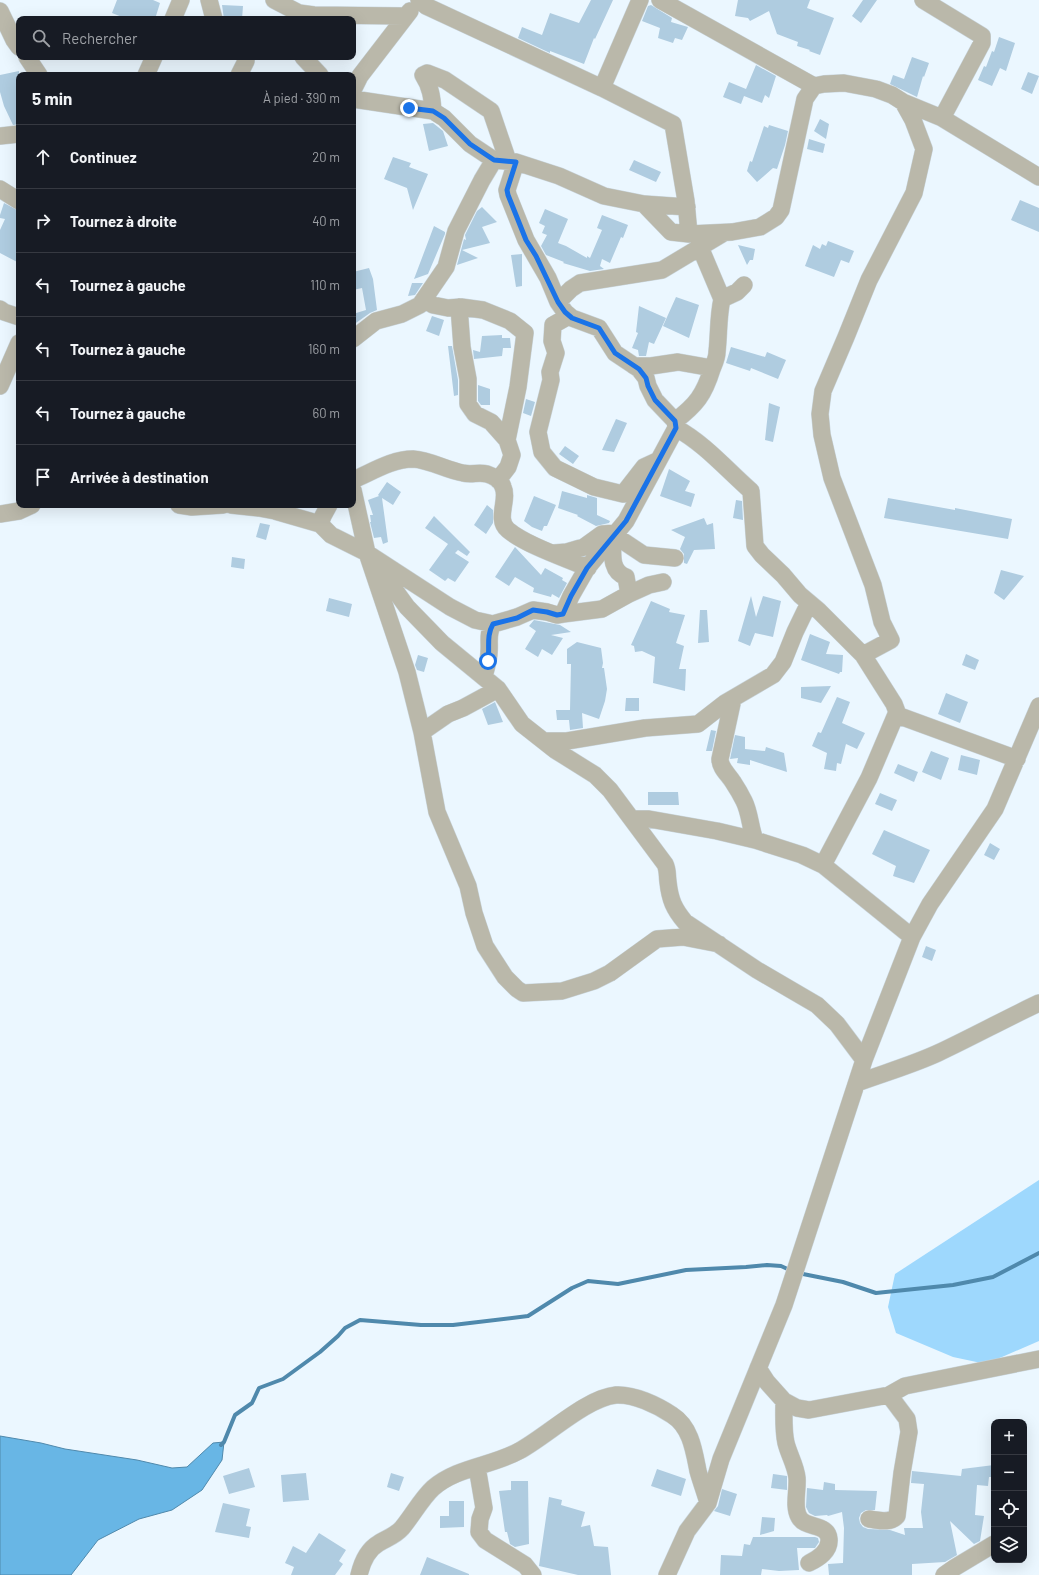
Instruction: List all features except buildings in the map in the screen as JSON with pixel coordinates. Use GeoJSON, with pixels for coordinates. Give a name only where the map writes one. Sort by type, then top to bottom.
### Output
{"type":"FeatureCollection","features":[{"type":"Feature","properties":{"kind":"street"},"geometry":{"type":"LineString","coordinates":[[174,16],[181,0]]}},
{"type":"Feature","properties":{"kind":"street"},"geometry":{"type":"LineString","coordinates":[[209,0],[213,16]]}},
{"type":"Feature","properties":{"kind":"street"},"geometry":{"type":"LineString","coordinates":[[274,0],[299,12],[314,14],[405,16]]}},
{"type":"Feature","properties":{"kind":"street"},"geometry":{"type":"LineString","coordinates":[[602,88],[640,0]]}},
{"type":"Feature","properties":{"kind":"street"},"geometry":{"type":"LineString","coordinates":[[660,0],[814,86],[844,83],[876,89],[942,118],[1039,177]]}},
{"type":"Feature","properties":{"kind":"street"},"geometry":{"type":"LineString","coordinates":[[923,0],[982,36],[982,44],[942,118]]}},
{"type":"Feature","properties":{"kind":"street"},"geometry":{"type":"LineString","coordinates":[[356,84],[360,76],[405,16],[419,1],[433,10],[602,88],[673,124],[687,207],[689,234]]}},
{"type":"Feature","properties":{"kind":"street"},"geometry":{"type":"LineString","coordinates":[[0,11],[16,43]]}},
{"type":"Feature","properties":{"kind":"street"},"geometry":{"type":"LineString","coordinates":[[29,60],[37,72]]}},
{"type":"Feature","properties":{"kind":"street"},"geometry":{"type":"LineString","coordinates":[[147,72],[153,60]]}},
{"type":"Feature","properties":{"kind":"street"},"geometry":{"type":"LineString","coordinates":[[240,72],[246,60]]}},
{"type":"Feature","properties":{"kind":"street"},"geometry":{"type":"LineString","coordinates":[[306,60],[317,72]]}},
{"type":"Feature","properties":{"kind":"street"},"geometry":{"type":"LineString","coordinates":[[433,111],[432,94],[428,82],[423,75],[427,73],[445,80],[491,111],[506,161],[508,195],[526,240],[545,272],[558,302],[572,318],[599,328],[615,353],[639,369],[646,378],[655,400],[675,425],[711,453],[751,491],[755,546],[762,555],[863,655],[894,704],[897,712],[896,715],[869,778],[823,865]]}},
{"type":"Feature","properties":{"kind":"street"},"geometry":{"type":"LineString","coordinates":[[644,204],[672,232],[689,234],[723,233],[760,227],[776,217],[781,210],[805,99],[814,86]]}},
{"type":"Feature","properties":{"kind":"street"},"geometry":{"type":"LineString","coordinates":[[356,99],[433,111],[444,118],[470,144],[506,161],[559,176],[604,196],[644,204],[687,207]]}},
{"type":"Feature","properties":{"kind":"street"},"geometry":{"type":"LineString","coordinates":[[863,655],[891,640],[882,622],[873,585],[832,478],[822,435],[820,414],[823,391],[868,280],[914,193],[924,149],[913,120],[903,102]]}},
{"type":"Feature","properties":{"kind":"street"},"geometry":{"type":"LineString","coordinates":[[0,136],[16,134]]}},
{"type":"Feature","properties":{"kind":"street"},"geometry":{"type":"LineString","coordinates":[[356,337],[376,321],[402,314],[420,305],[446,267],[456,232],[482,180],[506,161]]}},
{"type":"Feature","properties":{"kind":"street"},"geometry":{"type":"LineString","coordinates":[[0,189],[16,199]]}},
{"type":"Feature","properties":{"kind":"street"},"geometry":{"type":"LineString","coordinates":[[558,302],[571,289],[580,283],[662,270],[723,233]]}},
{"type":"Feature","properties":{"kind":"street"},"geometry":{"type":"LineString","coordinates":[[691,436],[699,399],[709,379],[717,354],[719,314],[722,299],[700,247]]}},
{"type":"Feature","properties":{"kind":"street"},"geometry":{"type":"LineString","coordinates":[[722,299],[738,292],[744,285]]}},
{"type":"Feature","properties":{"kind":"street"},"geometry":{"type":"LineString","coordinates":[[424,299],[433,305],[448,308],[459,307],[483,310],[510,321],[525,333],[518,387],[507,440]]}},
{"type":"Feature","properties":{"kind":"street"},"geometry":{"type":"LineString","coordinates":[[459,307],[462,347],[468,379],[468,404],[474,414],[491,422],[507,440],[512,455],[508,467],[498,480]]}},
{"type":"Feature","properties":{"kind":"street"},"geometry":{"type":"LineString","coordinates":[[0,309],[16,316]]}},
{"type":"Feature","properties":{"kind":"street"},"geometry":{"type":"LineString","coordinates":[[569,316],[553,325],[552,341],[556,353],[550,372],[551,380],[538,432],[542,452],[555,468],[594,487],[623,494],[644,467],[659,460]]}},
{"type":"Feature","properties":{"kind":"street"},"geometry":{"type":"LineString","coordinates":[[0,386],[16,350]]}},
{"type":"Feature","properties":{"kind":"street"},"geometry":{"type":"LineString","coordinates":[[634,366],[651,366],[678,362],[712,368]]}},
{"type":"Feature","properties":{"kind":"street"},"geometry":{"type":"LineString","coordinates":[[563,614],[571,596],[588,568],[626,521],[659,460],[675,425],[699,399]]}},
{"type":"Feature","properties":{"kind":"street"},"geometry":{"type":"LineString","coordinates":[[356,479],[394,462],[413,459],[462,473],[487,474],[498,480],[504,487],[505,495],[502,513],[504,526],[508,530],[530,543],[588,568]]}},
{"type":"Feature","properties":{"kind":"street"},"geometry":{"type":"LineString","coordinates":[[356,504],[367,553],[406,672],[422,732],[437,812],[468,886],[479,930],[492,958],[517,989],[523,993],[529,994],[562,991],[576,987],[610,973],[657,939],[683,937],[719,944]]}},
{"type":"Feature","properties":{"kind":"street"},"geometry":{"type":"LineString","coordinates":[[0,514],[24,508]]}},
{"type":"Feature","properties":{"kind":"street"},"geometry":{"type":"LineString","coordinates":[[254,508],[292,515],[320,524],[332,535],[367,553],[450,607],[475,620],[493,624],[517,618],[533,610],[557,615],[602,609],[629,594],[650,585],[663,582]]}},
{"type":"Feature","properties":{"kind":"street"},"geometry":{"type":"LineString","coordinates":[[320,524],[327,508]]}},
{"type":"Feature","properties":{"kind":"street"},"geometry":{"type":"LineString","coordinates":[[554,553],[567,552],[584,547],[602,534],[614,535],[644,555],[675,558]]}},
{"type":"Feature","properties":{"kind":"street"},"geometry":{"type":"LineString","coordinates":[[614,535],[613,557],[616,570],[618,574],[626,577],[629,594]]}},
{"type":"Feature","properties":{"kind":"street"},"geometry":{"type":"LineString","coordinates":[[367,553],[407,607],[442,643],[498,689],[522,724],[555,750],[595,776],[610,790],[668,870],[670,895],[676,912],[691,926],[757,970],[817,1005],[837,1024],[864,1060]]}},
{"type":"Feature","properties":{"kind":"street"},"geometry":{"type":"LineString","coordinates":[[544,741],[567,741],[645,728],[698,724],[733,699],[773,675],[783,662],[795,632],[810,603]]}},
{"type":"Feature","properties":{"kind":"street"},"geometry":{"type":"LineString","coordinates":[[484,677],[490,650],[488,640],[490,629],[493,624]]}},
{"type":"Feature","properties":{"kind":"street"},"geometry":{"type":"LineString","coordinates":[[422,732],[448,714],[463,708],[498,689]]}},
{"type":"Feature","properties":{"kind":"street"},"geometry":{"type":"LineString","coordinates":[[733,699],[720,764],[733,782],[745,803],[750,815],[751,830],[755,840]]}},
{"type":"Feature","properties":{"kind":"street"},"geometry":{"type":"LineString","coordinates":[[667,1575],[687,1530],[708,1503],[721,1460],[795,1273],[864,1060],[912,936],[930,904],[994,809],[1039,706]]}},
{"type":"Feature","properties":{"kind":"street"},"geometry":{"type":"LineString","coordinates":[[896,715],[1017,759]]}},
{"type":"Feature","properties":{"kind":"street"},"geometry":{"type":"LineString","coordinates":[[632,819],[649,819],[718,831],[755,840],[802,855],[823,865],[912,936]]}},
{"type":"Feature","properties":{"kind":"street"},"geometry":{"type":"LineString","coordinates":[[857,1083],[936,1054],[1039,1003]]}},
{"type":"Feature","properties":{"kind":"street"},"geometry":{"type":"LineString","coordinates":[[758,1368],[767,1382],[784,1401],[797,1408],[809,1410],[889,1395],[905,1386],[1039,1359]]}},
{"type":"Feature","properties":{"kind":"street"},"geometry":{"type":"LineString","coordinates":[[358,1575],[368,1552],[378,1543],[391,1537],[400,1530],[432,1488],[445,1479],[518,1452],[600,1398],[616,1395],[630,1397],[655,1405],[674,1415],[687,1430],[694,1449],[708,1503]]}},
{"type":"Feature","properties":{"kind":"street"},"geometry":{"type":"LineString","coordinates":[[869,1519],[889,1521],[897,1516],[909,1432],[907,1419],[889,1395]]}},
{"type":"Feature","properties":{"kind":"street"},"geometry":{"type":"LineString","coordinates":[[784,1401],[784,1430],[786,1444],[797,1478],[796,1511],[799,1519],[806,1524],[822,1528],[828,1534],[830,1540],[825,1553],[809,1563]]}},
{"type":"Feature","properties":{"kind":"street"},"geometry":{"type":"LineString","coordinates":[[477,1467],[484,1508],[480,1519],[479,1532],[485,1540],[525,1565],[534,1575]]}},
{"type":"Feature","properties":{"kind":"street"},"geometry":{"type":"LineString","coordinates":[[944,1575],[991,1546]]}},
{"type":"Feature","properties":{"kind":"shaded area"},"geometry":{"type":"Polygon","coordinates":[[[1039,1180],[1039,1341],[986,1364],[953,1357],[896,1333],[888,1307],[895,1274],[1039,1180]]]}},
{"type":"Feature","properties":{"kind":"shaded area"},"geometry":{"type":"Polygon","coordinates":[[[0,1436],[65,1449],[137,1460],[172,1468],[187,1467],[213,1443],[224,1442],[222,1460],[202,1490],[172,1510],[139,1519],[98,1540],[71,1575],[0,1575],[0,1436]]]}},
{"type":"Feature","properties":{"kind":"waterway"},"geometry":{"type":"LineString","coordinates":[[798,1273],[843,1282],[876,1293],[953,1285],[993,1277],[1039,1253]]}},
{"type":"Feature","properties":{"kind":"waterway"},"geometry":{"type":"LineString","coordinates":[[221,1445],[224,1442],[235,1415],[252,1403],[259,1388],[283,1379],[320,1352],[345,1328],[360,1320],[421,1325],[453,1325],[528,1316],[572,1288],[588,1281],[618,1284],[686,1270],[767,1265],[781,1266],[792,1271]]}},
{"type":"Feature","properties":{"kind":"route"},"geometry":{"type":"LineString","coordinates":[[409,108],[433,111],[444,118],[470,144],[494,160],[516,162],[507,190],[508,195],[526,240],[548,278],[558,302],[565,312],[572,318],[599,328],[615,353],[639,369],[646,378],[655,400],[675,421],[676,428],[648,483],[626,521],[587,568],[571,596],[563,614],[557,615],[533,610],[517,618],[493,624],[490,629],[488,640],[490,650],[488,661]]}}]}
